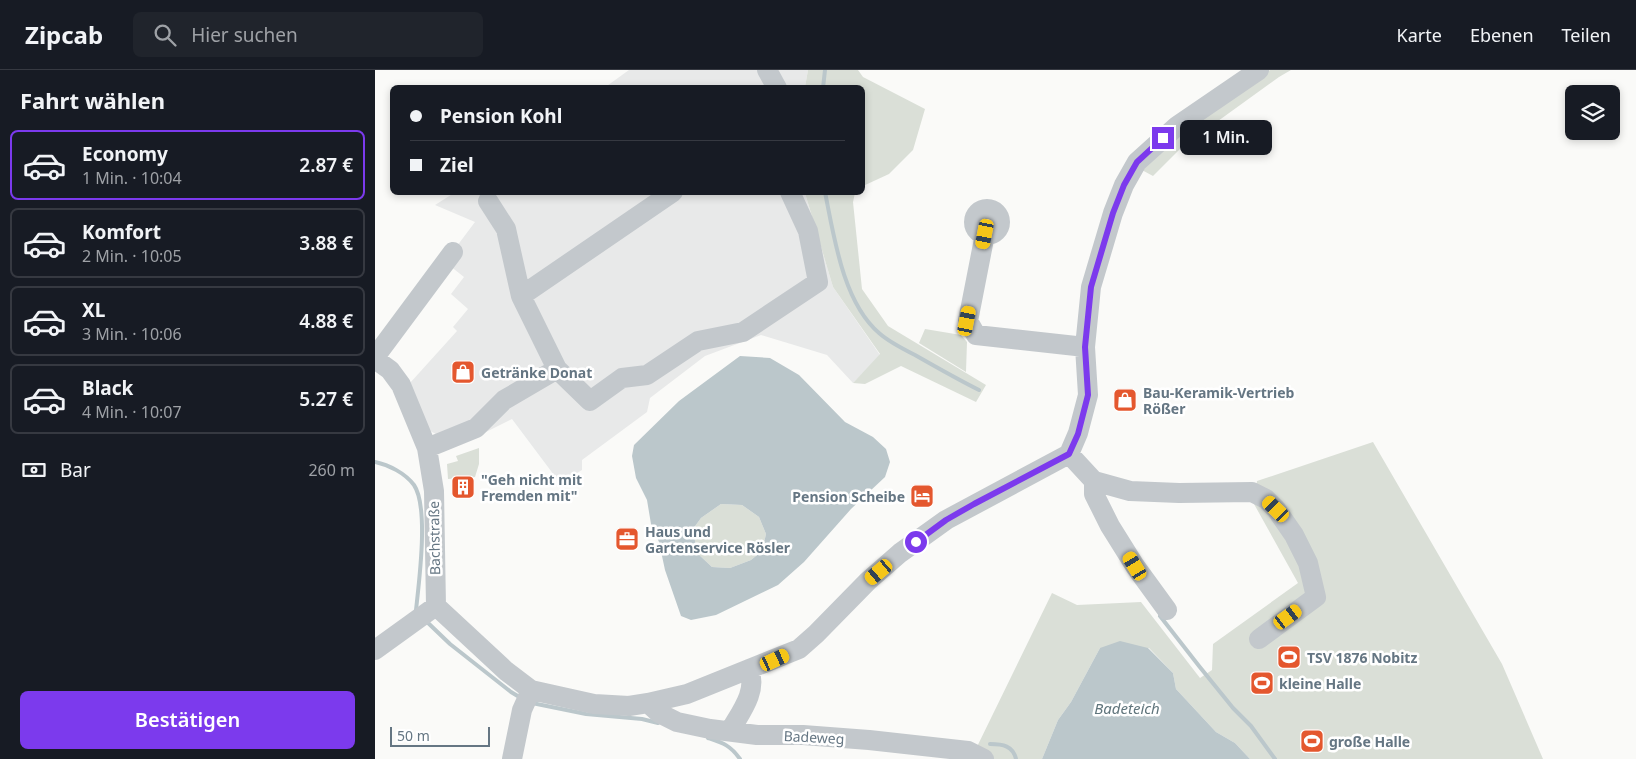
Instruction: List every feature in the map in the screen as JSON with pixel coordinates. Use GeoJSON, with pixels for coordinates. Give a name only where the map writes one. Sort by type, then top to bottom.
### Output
{"type":"FeatureCollection","features":[{"type":"Feature","properties":{"kind":"street"},"geometry":{"type":"LineString","coordinates":[[767,70],[775,85]]}},
{"type":"Feature","properties":{"kind":"street"},"geometry":{"type":"LineString","coordinates":[[375,650],[426,612],[506,671],[528,697],[629,706],[687,694],[799,649],[868,580],[946,520],[1069,454],[1078,434],[1088,395],[1085,347],[1091,287],[1113,213],[1124,185],[1137,162],[1177,126],[1259,70]]}},
{"type":"Feature","properties":{"kind":"street"},"geometry":{"type":"LineString","coordinates":[[521,296],[669,195]]}},
{"type":"Feature","properties":{"kind":"street"},"geometry":{"type":"LineString","coordinates":[[488,201],[506,229],[521,296],[557,369],[590,401],[622,378],[647,375],[698,341],[743,332],[818,282],[807,231],[791,195]]}},
{"type":"Feature","properties":{"kind":"street"},"geometry":{"type":"LineString","coordinates":[[985,234],[967,321],[976,334],[1085,347]]}},
{"type":"Feature","properties":{"kind":"street"},"geometry":{"type":"LineString","coordinates":[[375,358],[453,252]]}},
{"type":"Feature","properties":{"kind":"street","name":"Bachstraße"},"geometry":{"type":"LineString","coordinates":[[375,358],[389,370],[401,385],[427,448],[433,491],[426,612]]}},
{"type":"Feature","properties":{"kind":"street"},"geometry":{"type":"LineString","coordinates":[[427,448],[476,428],[504,400],[557,369]]}},
{"type":"Feature","properties":{"kind":"street"},"geometry":{"type":"LineString","coordinates":[[1069,454],[1093,481],[1130,491],[1179,494],[1252,492],[1266,499],[1276,509],[1294,536],[1308,563],[1316,597],[1259,639]]}},
{"type":"Feature","properties":{"kind":"street"},"geometry":{"type":"LineString","coordinates":[[1093,481],[1094,494],[1110,526],[1135,566],[1167,610]]}},
{"type":"Feature","properties":{"kind":"street"},"geometry":{"type":"LineString","coordinates":[[730,731],[751,692],[753,678],[749,670]]}},
{"type":"Feature","properties":{"kind":"street"},"geometry":{"type":"LineString","coordinates":[[512,759],[528,697]]}},
{"type":"Feature","properties":{"kind":"street","name":"Badeweg"},"geometry":{"type":"LineString","coordinates":[[648,703],[659,713],[677,722],[730,731],[757,735],[803,735],[869,740],[968,751],[984,759]]}},
{"type":"Feature","properties":{"kind":"shaded area"},"geometry":{"type":"Polygon","coordinates":[[[629,70],[808,70],[805,85],[608,85],[629,70]]]}},
{"type":"Feature","properties":{"kind":"shaded area"},"geometry":{"type":"Polygon","coordinates":[[[808,70],[858,70],[863,77],[925,109],[913,150],[889,174],[865,185],[865,85],[805,85],[808,70]]]}},
{"type":"Feature","properties":{"kind":"shaded area"},"geometry":{"type":"Polygon","coordinates":[[[1270,70],[1291,70],[1182,147],[1153,176],[1140,169],[1174,135],[1270,70]]]}},
{"type":"Feature","properties":{"kind":"shaded area","name":"Getränke Donat"},"geometry":{"type":"Polygon","coordinates":[[[451,195],[806,195],[833,287],[880,355],[853,383],[827,355],[761,335],[705,356],[650,398],[647,412],[582,460],[582,470],[560,483],[512,419],[478,436],[436,434],[430,431],[410,383],[457,331],[453,327],[468,309],[451,294],[464,277],[445,262],[475,222],[435,205],[451,195]]]}},
{"type":"Feature","properties":{"kind":"shaded area"},"geometry":{"type":"Polygon","coordinates":[[[806,195],[855,195],[853,202],[862,289],[888,326],[986,385],[976,402],[901,366],[865,384],[853,383],[880,354],[833,287],[806,195]]]}},
{"type":"Feature","properties":{"kind":"shaded area"},"geometry":{"type":"Polygon","coordinates":[[[925,329],[961,335],[967,342],[966,372],[919,343],[925,329]]]}},
{"type":"Feature","properties":{"kind":"shaded area"},"geometry":{"type":"Polygon","coordinates":[[[1373,442],[1502,664],[1543,759],[1250,759],[1235,743],[1216,732],[1176,689],[1173,673],[1149,648],[1100,648],[1071,702],[1058,720],[1042,759],[971,759],[1052,593],[1077,605],[1141,602],[1200,678],[1212,670],[1213,644],[1298,583],[1254,504],[1257,481],[1373,442]]]}},
{"type":"Feature","properties":{"kind":"shaded area"},"geometry":{"type":"Polygon","coordinates":[[[479,448],[479,464],[475,477],[448,479],[447,464],[458,461],[456,456],[479,448]]]}},
{"type":"Feature","properties":{"kind":"shaded area"},"geometry":{"type":"Polygon","coordinates":[[[721,504],[742,505],[759,517],[766,534],[762,551],[751,560],[730,568],[712,567],[697,553],[693,529],[701,518],[721,504]]]}},
{"type":"Feature","properties":{"kind":"water"},"geometry":{"type":"Polygon","coordinates":[[[740,356],[770,358],[799,375],[845,422],[873,437],[886,449],[890,462],[885,477],[851,509],[804,562],[778,585],[716,615],[691,620],[681,616],[665,570],[659,542],[651,524],[647,500],[636,478],[632,456],[634,445],[679,401],[740,356]],[[721,504],[701,518],[693,529],[697,553],[712,567],[730,568],[751,560],[762,551],[766,534],[759,517],[742,505],[721,504]]]}},
{"type":"Feature","properties":{"kind":"water","name":"Badeteich"},"geometry":{"type":"Polygon","coordinates":[[[1120,641],[1148,648],[1173,673],[1176,689],[1216,732],[1235,743],[1250,759],[1042,759],[1058,720],[1071,702],[1100,648],[1120,641]]]}},
{"type":"Feature","properties":{"kind":"waterway"},"geometry":{"type":"LineString","coordinates":[[823,85],[825,70]]}},
{"type":"Feature","properties":{"kind":"waterway"},"geometry":{"type":"LineString","coordinates":[[826,195],[832,229],[848,287],[867,320],[879,333],[892,342],[979,390]]}},
{"type":"Feature","properties":{"kind":"waterway"},"geometry":{"type":"LineString","coordinates":[[375,462],[391,467],[401,473],[414,485],[419,496],[422,545],[416,610],[418,612]]}},
{"type":"Feature","properties":{"kind":"waterway"},"geometry":{"type":"LineString","coordinates":[[1160,616],[1233,708],[1251,726],[1275,759]]}},
{"type":"Feature","properties":{"kind":"waterway"},"geometry":{"type":"LineString","coordinates":[[426,621],[450,644],[521,698]]}},
{"type":"Feature","properties":{"kind":"waterway"},"geometry":{"type":"LineString","coordinates":[[532,703],[586,714],[642,719],[658,723]]}},
{"type":"Feature","properties":{"kind":"waterway"},"geometry":{"type":"LineString","coordinates":[[708,738],[726,745],[740,759]]}},
{"type":"Feature","properties":{"kind":"waterway"},"geometry":{"type":"LineString","coordinates":[[990,744],[1007,747],[1012,751],[1016,759]]}},
{"type":"Feature","properties":{"kind":"place","name":"Getränke Donat"},"geometry":{"type":"Point","coordinates":[463,372]}},
{"type":"Feature","properties":{"kind":"place","name":"Bau-Keramik-Vertrieb Rößer"},"geometry":{"type":"Point","coordinates":[1125,400]}},
{"type":"Feature","properties":{"kind":"place","name":"\"Geh nicht mit Fremden mit\""},"geometry":{"type":"Point","coordinates":[463,487]}},
{"type":"Feature","properties":{"kind":"place","name":"Pension Scheibe"},"geometry":{"type":"Point","coordinates":[922,496]}},
{"type":"Feature","properties":{"kind":"place","name":"Haus und Gartenservice Rösler"},"geometry":{"type":"Point","coordinates":[627,539]}},
{"type":"Feature","properties":{"kind":"place","name":"TSV 1876 Nobitz"},"geometry":{"type":"Point","coordinates":[1289,657]}},
{"type":"Feature","properties":{"kind":"place","name":"kleine Halle"},"geometry":{"type":"Point","coordinates":[1262,683]}},
{"type":"Feature","properties":{"kind":"place","name":"große Halle"},"geometry":{"type":"Point","coordinates":[1312,741]}},
{"type":"Feature","properties":{"kind":"route"},"geometry":{"type":"LineString","coordinates":[[916,542],[946,520],[1069,454],[1078,434],[1088,395],[1085,347],[1091,287],[1113,213],[1124,185],[1137,162],[1163,138]]}}]}
